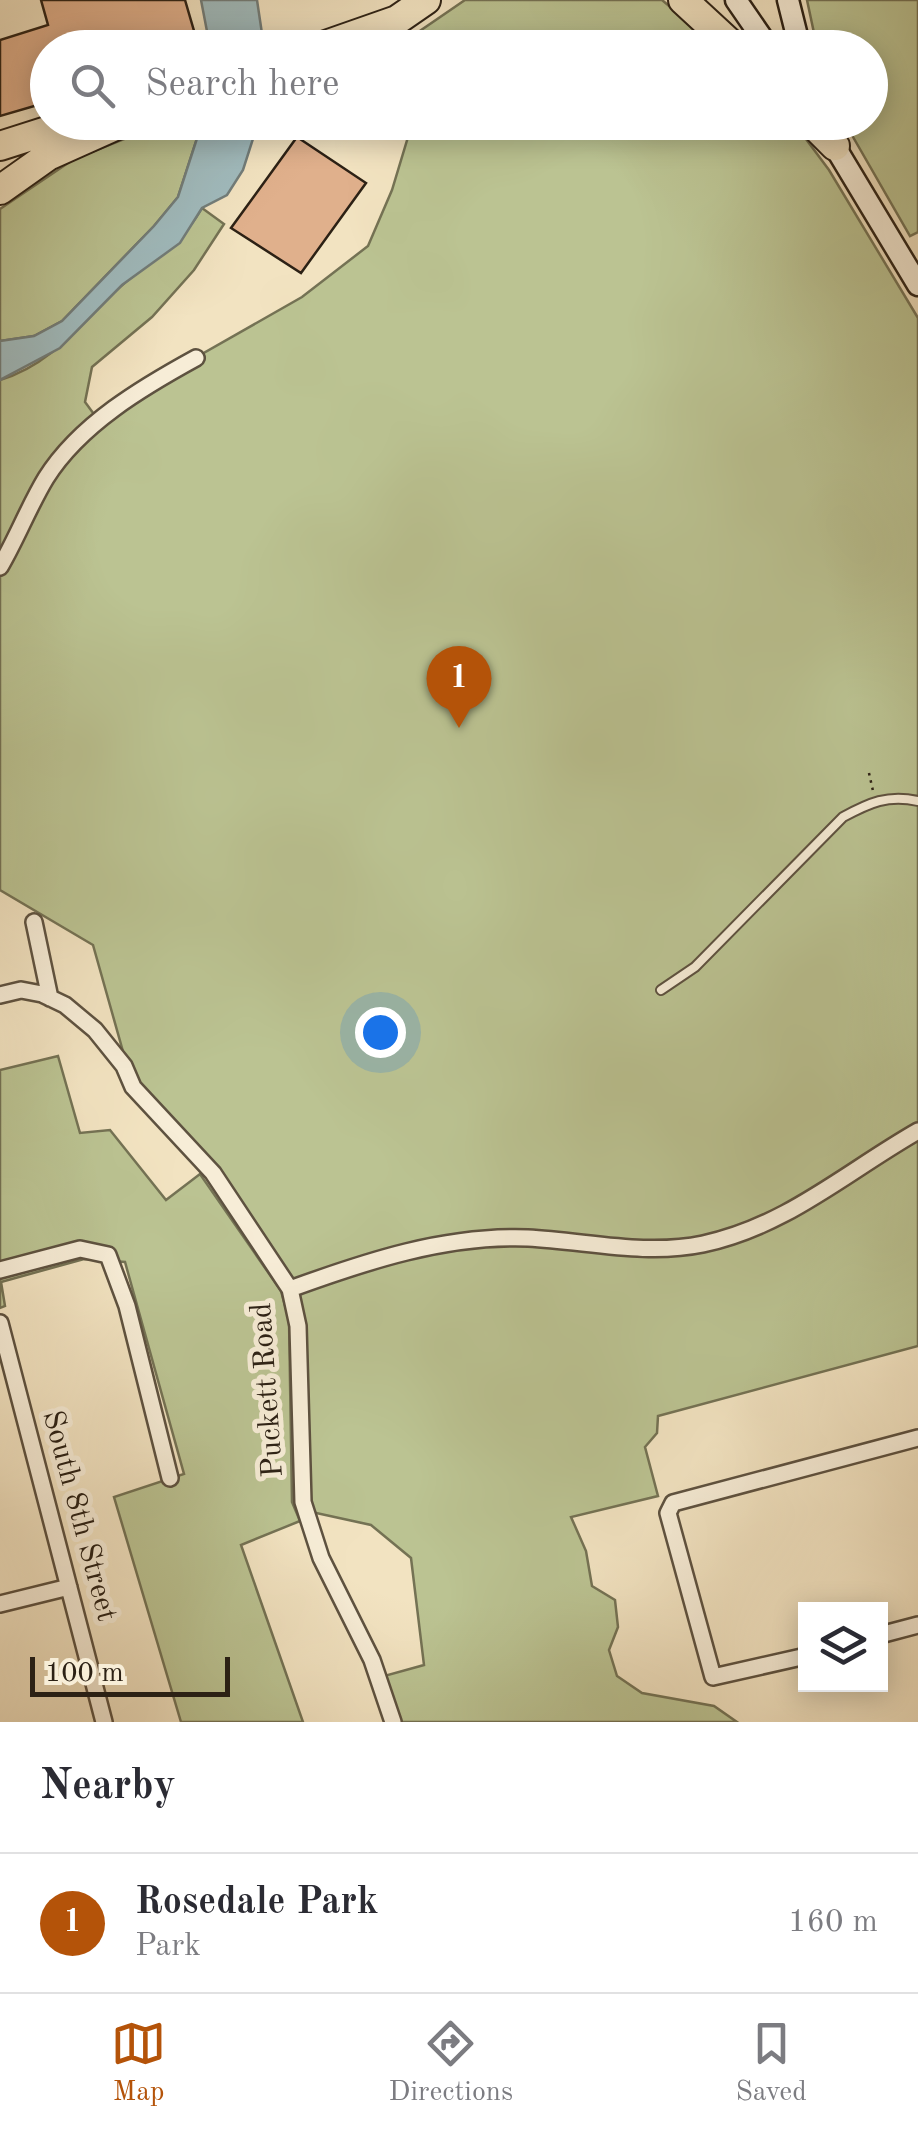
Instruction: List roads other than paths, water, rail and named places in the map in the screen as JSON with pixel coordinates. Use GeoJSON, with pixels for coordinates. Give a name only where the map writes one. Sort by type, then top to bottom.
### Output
{"type":"FeatureCollection","features":[{"type":"Feature","properties":{"kind":"highway"},"geometry":{"type":"LineString","coordinates":[[368,30],[397,20],[426,0]]}},
{"type":"Feature","properties":{"kind":"highway"},"geometry":{"type":"LineString","coordinates":[[404,30],[449,0]]}},
{"type":"Feature","properties":{"kind":"highway"},"geometry":{"type":"LineString","coordinates":[[683,0],[716,30]]}},
{"type":"Feature","properties":{"kind":"highway"},"geometry":{"type":"LineString","coordinates":[[0,146],[30,136]]}},
{"type":"Feature","properties":{"kind":"highway"},"geometry":{"type":"LineString","coordinates":[[0,190],[48,156],[84,140]]}},
{"type":"Feature","properties":{"kind":"main road"},"geometry":{"type":"LineString","coordinates":[[736,0],[757,30]]}},
{"type":"Feature","properties":{"kind":"main road"},"geometry":{"type":"LineString","coordinates":[[788,0],[796,30]]}},
{"type":"Feature","properties":{"kind":"main road"},"geometry":{"type":"LineString","coordinates":[[835,140],[918,286]]}},
{"type":"Feature","properties":{"kind":"street"},"geometry":{"type":"LineString","coordinates":[[0,567],[48,475],[68,449],[115,410],[196,358]]}},
{"type":"Feature","properties":{"kind":"street"},"geometry":{"type":"LineString","coordinates":[[0,995],[21,990],[50,998],[34,922]]}},
{"type":"Feature","properties":{"kind":"street","name":"Puckett Road"},"geometry":{"type":"LineString","coordinates":[[50,998],[95,1030],[124,1066],[134,1087],[213,1173],[290,1289],[298,1326],[303,1502],[321,1558],[372,1660],[394,1722]]}},
{"type":"Feature","properties":{"kind":"street"},"geometry":{"type":"LineString","coordinates":[[290,1289],[370,1260],[437,1244],[526,1238],[663,1250],[704,1244],[747,1232],[815,1200],[918,1130]]}},
{"type":"Feature","properties":{"kind":"street"},"geometry":{"type":"LineString","coordinates":[[0,1270],[80,1249],[108,1256],[127,1306],[170,1478]]}},
{"type":"Feature","properties":{"kind":"street","name":"South 8th Street"},"geometry":{"type":"LineString","coordinates":[[0,1323],[104,1722]]}},
{"type":"Feature","properties":{"kind":"street"},"geometry":{"type":"LineString","coordinates":[[798,1658],[713,1678],[668,1513],[673,1504],[918,1438]]}},
{"type":"Feature","properties":{"kind":"street"},"geometry":{"type":"LineString","coordinates":[[0,1604],[69,1587]]}},
{"type":"Feature","properties":{"kind":"street"},"geometry":{"type":"LineString","coordinates":[[888,1633],[918,1625]]}},
{"type":"Feature","properties":{"kind":"lane"},"geometry":{"type":"LineString","coordinates":[[661,990],[695,967],[843,817],[875,800],[901,797],[918,801]]}},
{"type":"Feature","properties":{"kind":"water"},"geometry":{"type":"Polygon","coordinates":[[[201,0],[257,0],[261,30],[207,30],[201,0]]]}},
{"type":"Feature","properties":{"kind":"water"},"geometry":{"type":"Polygon","coordinates":[[[196,140],[253,140],[243,170],[227,195],[202,208],[180,243],[122,285],[60,348],[0,380],[0,341],[34,336],[62,321],[178,197],[196,140]]]}},
{"type":"Feature","properties":{"kind":"place","name":"Rosedale Park"},"geometry":{"type":"Point","coordinates":[459,728]}}]}
